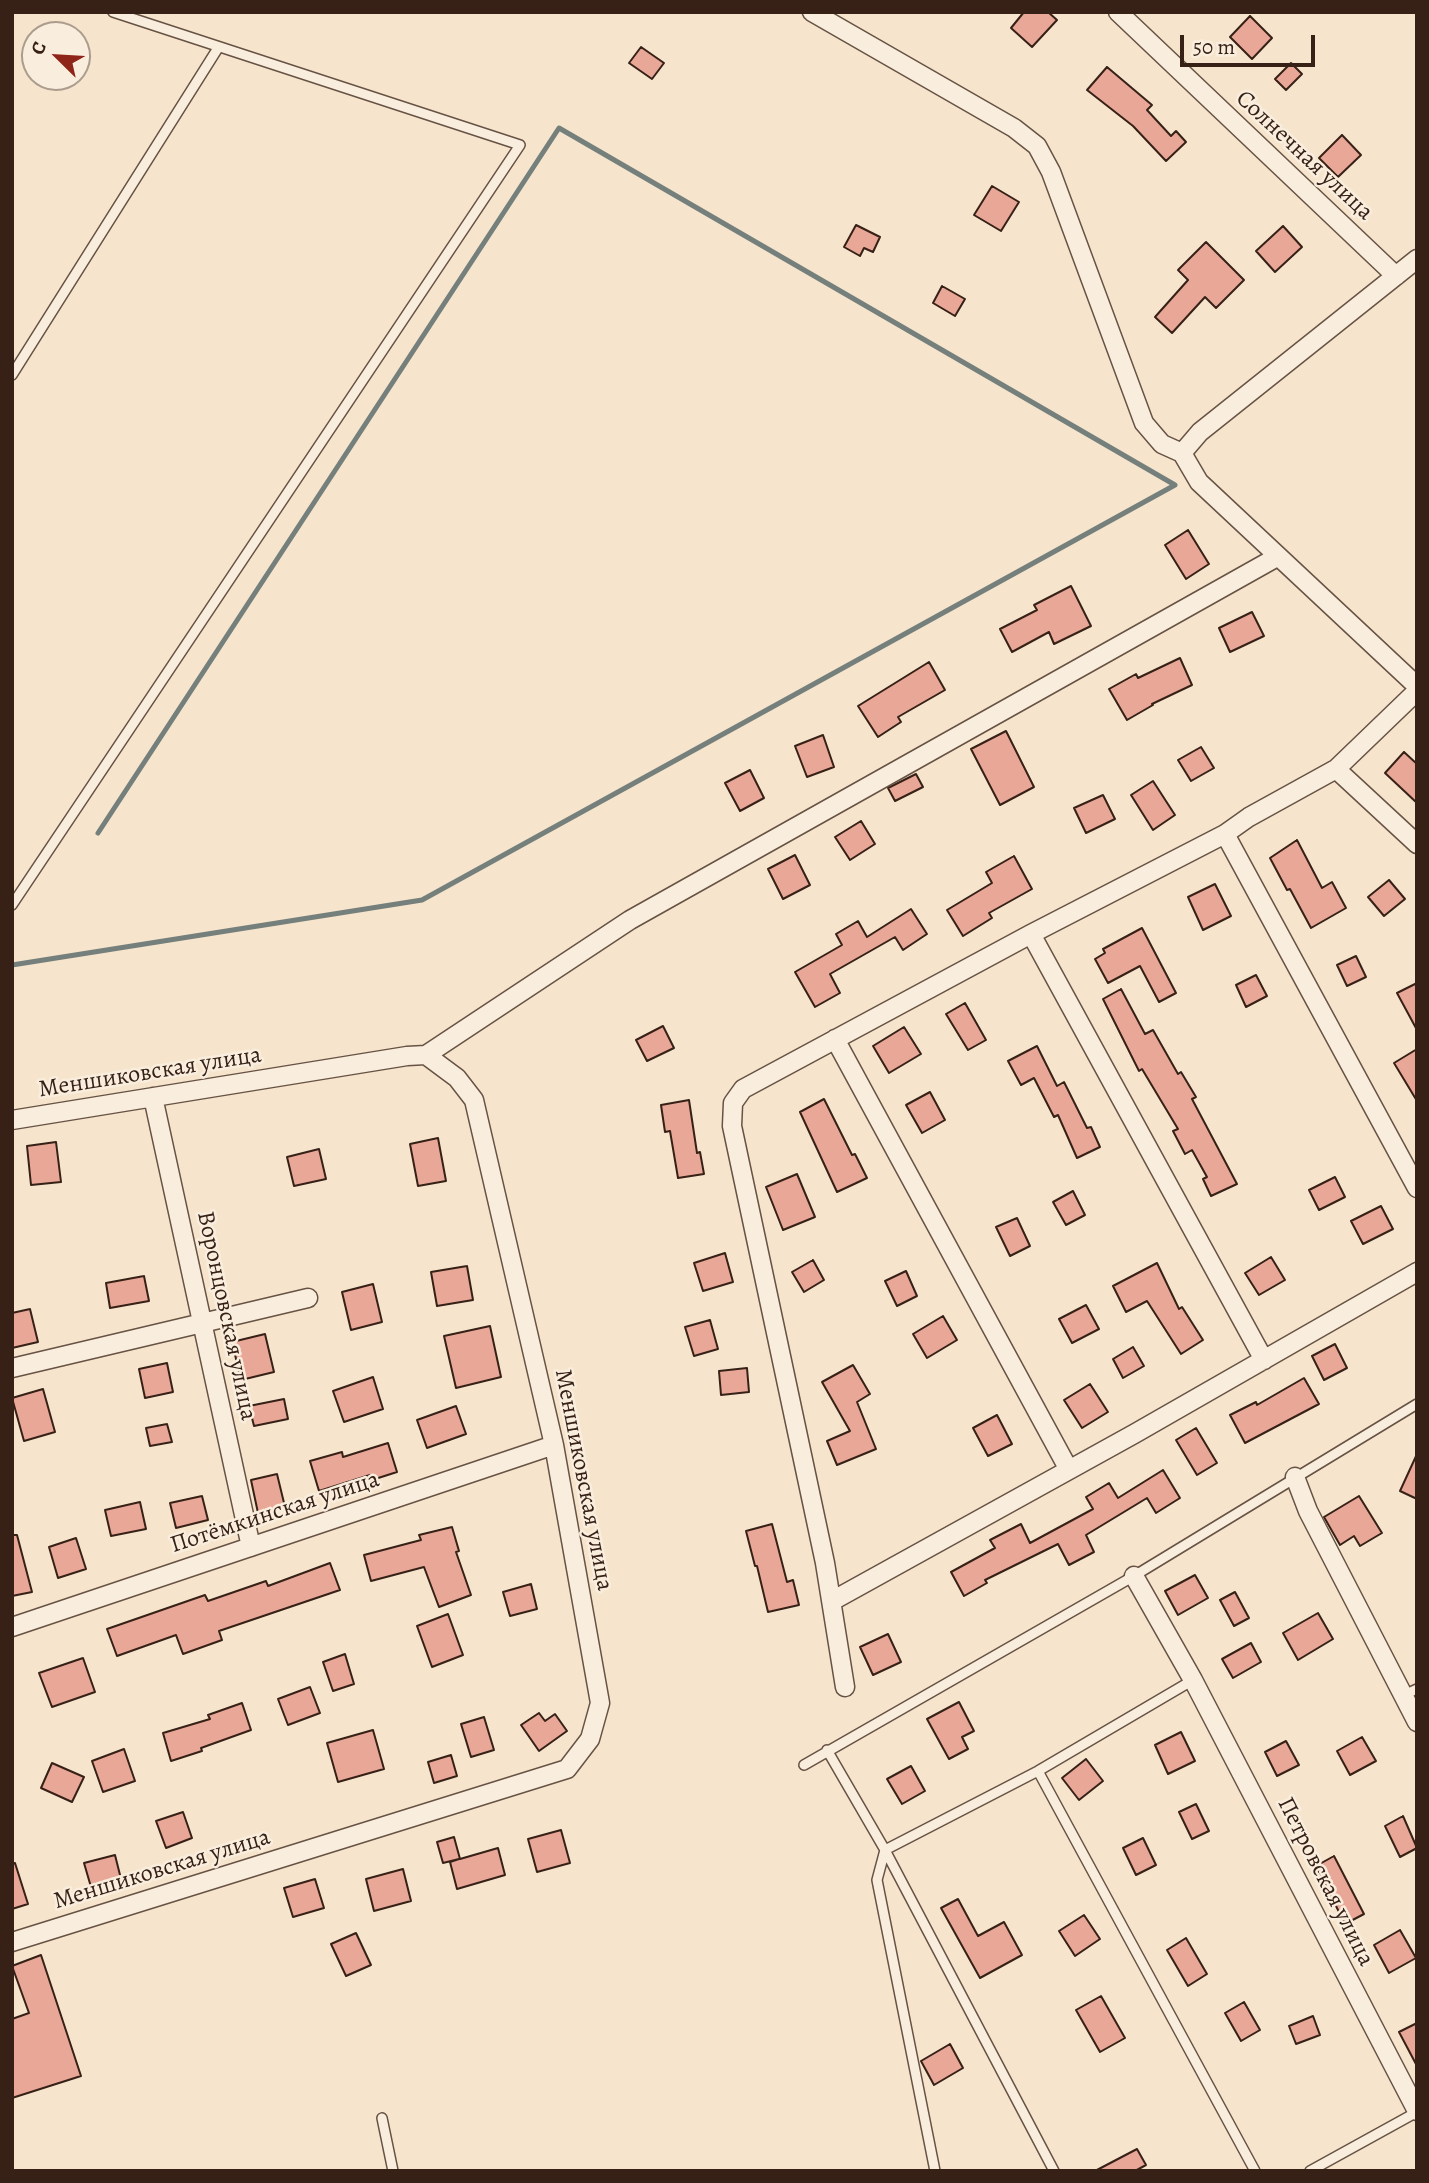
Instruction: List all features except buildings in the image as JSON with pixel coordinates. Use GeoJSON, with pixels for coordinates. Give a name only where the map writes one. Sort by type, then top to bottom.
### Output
{"type":"FeatureCollection","features":[{"type":"Feature","properties":{"kind":"street"},"geometry":{"type":"LineString","coordinates":[[812,12],[1013,128],[1037,146],[1051,172],[1144,423],[1161,444],[1182,453],[1199,482],[1417,688],[1336,769],[1249,817],[1225,834],[1031,934],[743,1089],[733,1103],[732,1126],[825,1563],[845,1687]]}},
{"type":"Feature","properties":{"kind":"street","name":"Солнечная улица"},"geometry":{"type":"LineString","coordinates":[[1118,12],[1396,276]]}},
{"type":"Feature","properties":{"kind":"street"},"geometry":{"type":"LineString","coordinates":[[1182,453],[1200,432],[1417,259]]}},
{"type":"Feature","properties":{"kind":"street"},"geometry":{"type":"LineString","coordinates":[[426,1055],[631,920],[1277,557]]}},
{"type":"Feature","properties":{"kind":"street"},"geometry":{"type":"LineString","coordinates":[[1336,769],[1417,844]]}},
{"type":"Feature","properties":{"kind":"street"},"geometry":{"type":"LineString","coordinates":[[1225,834],[1417,1188]]}},
{"type":"Feature","properties":{"kind":"street"},"geometry":{"type":"LineString","coordinates":[[1031,934],[1264,1360]]}},
{"type":"Feature","properties":{"kind":"street"},"geometry":{"type":"LineString","coordinates":[[835,1039],[1069,1470]]}},
{"type":"Feature","properties":{"kind":"street","name":"Меншиковская улица"},"geometry":{"type":"LineString","coordinates":[[12,1120],[407,1056],[426,1055],[457,1078],[474,1100],[554,1445],[600,1703],[590,1739],[567,1769],[12,1942]]}},
{"type":"Feature","properties":{"kind":"street","name":"Воронцовская улица"},"geometry":{"type":"LineString","coordinates":[[153,1097],[251,1547]]}},
{"type":"Feature","properties":{"kind":"street"},"geometry":{"type":"LineString","coordinates":[[831,1601],[1069,1470],[1417,1272]]}},
{"type":"Feature","properties":{"kind":"street"},"geometry":{"type":"LineString","coordinates":[[12,1368],[308,1298]]}},
{"type":"Feature","properties":{"kind":"street","name":"Потёмкинская улица"},"geometry":{"type":"LineString","coordinates":[[12,1626],[554,1445]]}},
{"type":"Feature","properties":{"kind":"street"},"geometry":{"type":"LineString","coordinates":[[1295,1477],[1308,1511],[1410,1692],[1417,1722]]}},
{"type":"Feature","properties":{"kind":"street","name":"Петровская улица"},"geometry":{"type":"LineString","coordinates":[[1134,1576],[1192,1678],[1417,2111]]}},
{"type":"Feature","properties":{"kind":"lane"},"geometry":{"type":"LineString","coordinates":[[12,905],[520,145],[113,12]]}},
{"type":"Feature","properties":{"kind":"lane"},"geometry":{"type":"LineString","coordinates":[[12,376],[218,48]]}},
{"type":"Feature","properties":{"kind":"lane"},"geometry":{"type":"LineString","coordinates":[[804,1765],[1134,1576],[1417,1404]]}},
{"type":"Feature","properties":{"kind":"lane"},"geometry":{"type":"LineString","coordinates":[[935,2171],[877,1880],[886,1850],[1038,1770],[1192,1678]]}},
{"type":"Feature","properties":{"kind":"lane"},"geometry":{"type":"LineString","coordinates":[[827,1751],[886,1850],[1054,2171]]}},
{"type":"Feature","properties":{"kind":"lane"},"geometry":{"type":"LineString","coordinates":[[1038,1770],[1255,2171]]}},
{"type":"Feature","properties":{"kind":"lane"},"geometry":{"type":"LineString","coordinates":[[1310,2171],[1417,2111]]}},
{"type":"Feature","properties":{"kind":"lane"},"geometry":{"type":"LineString","coordinates":[[382,2119],[393,2171]]}},
{"type":"Feature","properties":{"kind":"waterway"},"geometry":{"type":"LineString","coordinates":[[12,965],[422,900],[1175,485],[559,128],[98,833]]}}]}
